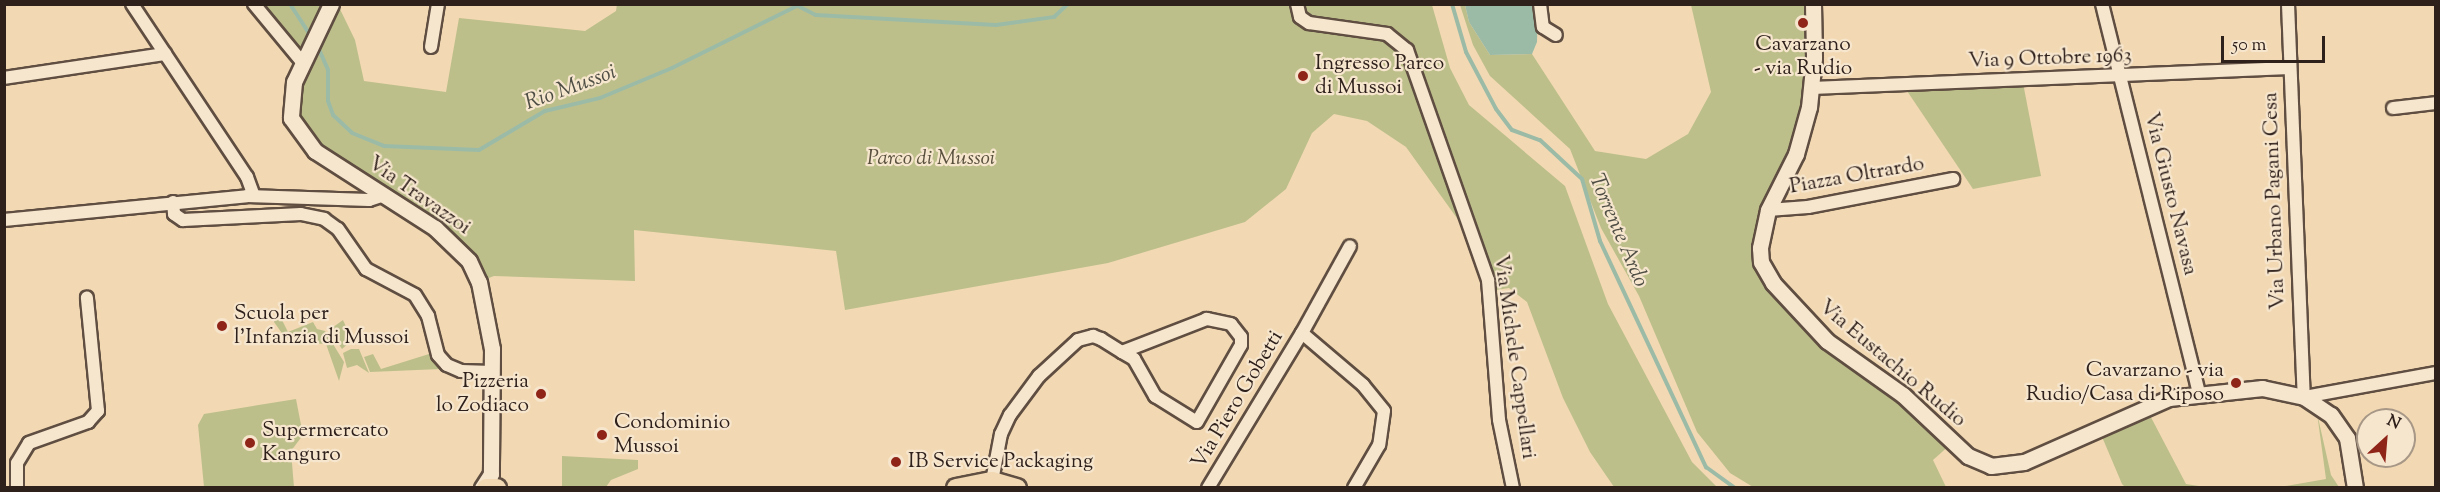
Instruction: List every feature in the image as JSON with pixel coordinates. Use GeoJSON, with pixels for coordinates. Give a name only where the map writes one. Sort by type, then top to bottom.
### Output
{"type":"FeatureCollection","features":[{"type":"Feature","properties":{"kind":"main road"},"geometry":{"type":"LineString","coordinates":[[956,488],[992,481],[1017,488]]}},
{"type":"Feature","properties":{"kind":"street"},"geometry":{"type":"LineString","coordinates":[[132,4],[247,177],[254,196]]}},
{"type":"Feature","properties":{"kind":"street"},"geometry":{"type":"LineString","coordinates":[[254,4],[304,59]]}},
{"type":"Feature","properties":{"kind":"street","name":"Via Travazzoi"},"geometry":{"type":"LineString","coordinates":[[331,4],[304,59],[290,96],[294,126],[315,151],[435,228],[469,261],[483,301],[492,349],[491,485]]}},
{"type":"Feature","properties":{"kind":"street"},"geometry":{"type":"LineString","coordinates":[[431,47],[438,4]]}},
{"type":"Feature","properties":{"kind":"street"},"geometry":{"type":"LineString","coordinates":[[1539,4],[1543,27],[1556,35]]}},
{"type":"Feature","properties":{"kind":"street","name":"Via Eustachio Rudio"},"geometry":{"type":"LineString","coordinates":[[1813,4],[1812,88],[1796,154],[1768,210],[1760,248],[1761,262],[1773,283],[1827,340],[1903,395],[1976,461],[1999,467],[2016,465],[2158,402],[2199,392],[2262,388],[2304,397]]}},
{"type":"Feature","properties":{"kind":"street","name":"Via Giusto Navasa"},"geometry":{"type":"LineString","coordinates":[[2102,4],[2199,392]]}},
{"type":"Feature","properties":{"kind":"street","name":"Via Urbano Pagani Cesa"},"geometry":{"type":"LineString","coordinates":[[2288,4],[2304,397]]}},
{"type":"Feature","properties":{"kind":"street","name":"Via Michele Cappellari"},"geometry":{"type":"LineString","coordinates":[[1298,9],[1314,25],[1392,35],[1407,50],[1488,280],[1497,400],[1513,488]]}},
{"type":"Feature","properties":{"kind":"street"},"geometry":{"type":"LineString","coordinates":[[4,78],[165,54]]}},
{"type":"Feature","properties":{"kind":"street","name":"Via 9 Ottobre 1963"},"geometry":{"type":"LineString","coordinates":[[1812,88],[2290,68]]}},
{"type":"Feature","properties":{"kind":"street"},"geometry":{"type":"LineString","coordinates":[[2393,108],[2436,103]]}},
{"type":"Feature","properties":{"kind":"street","name":"Piazza Oltrardo"},"geometry":{"type":"LineString","coordinates":[[1768,210],[1808,207],[1953,179]]}},
{"type":"Feature","properties":{"kind":"street"},"geometry":{"type":"LineString","coordinates":[[4,220],[254,196],[372,200],[384,195]]}},
{"type":"Feature","properties":{"kind":"street"},"geometry":{"type":"LineString","coordinates":[[173,202],[174,214],[183,220],[301,214],[324,219],[338,229],[366,269],[415,295],[428,316],[438,355],[447,365],[461,371],[492,372]]}},
{"type":"Feature","properties":{"kind":"street","name":"Via Piero Gobetti"},"geometry":{"type":"LineString","coordinates":[[1208,488],[1302,333],[1350,246]]}},
{"type":"Feature","properties":{"kind":"street"},"geometry":{"type":"LineString","coordinates":[[17,488],[17,463],[29,443],[88,422],[98,411],[87,298]]}},
{"type":"Feature","properties":{"kind":"street"},"geometry":{"type":"LineString","coordinates":[[992,481],[1005,424],[1039,376],[1084,337],[1101,339],[1141,366],[1155,396],[1197,422],[1241,345],[1241,337],[1232,324],[1208,319],[1122,352]]}},
{"type":"Feature","properties":{"kind":"street","name":"Via Piero Gobetti"},"geometry":{"type":"LineString","coordinates":[[1302,333],[1363,385],[1384,411],[1379,445],[1354,488]]}},
{"type":"Feature","properties":{"kind":"street"},"geometry":{"type":"LineString","coordinates":[[2304,397],[2436,373]]}},
{"type":"Feature","properties":{"kind":"street"},"geometry":{"type":"LineString","coordinates":[[2304,397],[2324,408],[2342,428],[2351,451],[2355,488]]}},
{"type":"Feature","properties":{"kind":"green space","name":"Parco di Mussoi"},"geometry":{"type":"Polygon","coordinates":[[[617,4],[1432,5],[1450,68],[1469,105],[1565,186],[1608,304],[1692,462],[1717,487],[1614,487],[1590,452],[1563,398],[1527,302],[1509,288],[1484,292],[1469,235],[1406,147],[1367,121],[1334,114],[1312,133],[1286,189],[1245,222],[1108,263],[845,310],[836,251],[634,230],[635,281],[494,276],[481,281],[473,259],[337,162],[296,123],[302,57],[257,5],[338,5],[355,40],[364,81],[446,92],[459,18],[585,31],[616,11],[617,4]]]}},
{"type":"Feature","properties":{"kind":"green space"},"geometry":{"type":"Polygon","coordinates":[[[1460,5],[1465,5],[1469,22],[1490,55],[1532,54],[1595,151],[1646,159],[1688,134],[1711,92],[1691,5],[1808,5],[1811,36],[1802,129],[1758,242],[1767,270],[1839,347],[1951,444],[1933,460],[1946,487],[1753,487],[1730,473],[1697,432],[1639,296],[1601,228],[1570,149],[1490,76],[1473,45],[1460,5]]]}},
{"type":"Feature","properties":{"kind":"green space"},"geometry":{"type":"Polygon","coordinates":[[[2023,83],[2041,176],[1973,189],[1903,85],[2023,83]]]}},
{"type":"Feature","properties":{"kind":"green space"},"geometry":{"type":"Polygon","coordinates":[[[276,308],[288,332],[313,322],[317,329],[325,331],[344,362],[339,381],[326,344],[296,342],[284,336],[274,322],[276,308]]]}},
{"type":"Feature","properties":{"kind":"green space"},"geometry":{"type":"Polygon","coordinates":[[[343,320],[352,340],[342,349],[329,330],[343,320]]]}},
{"type":"Feature","properties":{"kind":"green space"},"geometry":{"type":"Polygon","coordinates":[[[351,349],[359,349],[369,373],[357,365],[347,368],[343,353],[351,349]]]}},
{"type":"Feature","properties":{"kind":"green space"},"geometry":{"type":"Polygon","coordinates":[[[373,354],[381,369],[429,354],[441,369],[370,372],[364,357],[373,354]]]}},
{"type":"Feature","properties":{"kind":"green space","name":"Supermercato Kanguro"},"geometry":{"type":"Polygon","coordinates":[[[296,399],[303,435],[291,451],[294,487],[204,487],[198,425],[204,414],[296,399]]]}},
{"type":"Feature","properties":{"kind":"green space"},"geometry":{"type":"Polygon","coordinates":[[[2144,404],[2186,484],[2205,487],[2125,487],[2122,484],[2097,425],[2144,404]]]}},
{"type":"Feature","properties":{"kind":"green space"},"geometry":{"type":"Polygon","coordinates":[[[2317,413],[2331,475],[2339,487],[2274,488],[2326,479],[2317,413]]]}},
{"type":"Feature","properties":{"kind":"green space"},"geometry":{"type":"Polygon","coordinates":[[[562,456],[638,460],[638,469],[611,480],[606,487],[562,487],[562,456]]]}},
{"type":"Feature","properties":{"kind":"shaded area"},"geometry":{"type":"Polygon","coordinates":[[[1465,5],[1538,5],[1537,42],[1532,54],[1490,55],[1469,22],[1465,5]]]}},
{"type":"Feature","properties":{"kind":"waterway","name":"Rio Mussoi"},"geometry":{"type":"LineString","coordinates":[[290,4],[311,36]]}},
{"type":"Feature","properties":{"kind":"waterway"},"geometry":{"type":"LineString","coordinates":[[796,5],[816,15],[996,25],[1054,17],[1068,4]]}},
{"type":"Feature","properties":{"kind":"waterway","name":"Torrente Ardo"},"geometry":{"type":"LineString","coordinates":[[1452,4],[1466,52],[1496,109],[1512,130],[1540,140],[1582,179],[1600,241],[1706,467],[1735,488]]}},
{"type":"Feature","properties":{"kind":"waterway","name":"Rio Mussoi"},"geometry":{"type":"LineString","coordinates":[[317,45],[328,70],[328,101],[333,115],[352,133],[384,146],[479,150],[545,111],[600,98],[672,68],[797,6]]}},
{"type":"Feature","properties":{"kind":"place","name":"Cavarzano - via Rudio"},"geometry":{"type":"Point","coordinates":[1803,23]}},
{"type":"Feature","properties":{"kind":"place","name":"Ingresso Parco di Mussoi"},"geometry":{"type":"Point","coordinates":[1303,76]}},
{"type":"Feature","properties":{"kind":"place","name":"Scuola per l'Infanzia di Mussoi"},"geometry":{"type":"Point","coordinates":[222,326]}},
{"type":"Feature","properties":{"kind":"place","name":"Cavarzano - via Rudio/Casa di Riposo"},"geometry":{"type":"Point","coordinates":[2236,383]}},
{"type":"Feature","properties":{"kind":"place","name":"Pizzeria lo Zodiaco"},"geometry":{"type":"Point","coordinates":[541,394]}},
{"type":"Feature","properties":{"kind":"place","name":"Condominio Mussoi"},"geometry":{"type":"Point","coordinates":[602,435]}},
{"type":"Feature","properties":{"kind":"place","name":"Supermercato Kanguro"},"geometry":{"type":"Point","coordinates":[250,443]}},
{"type":"Feature","properties":{"kind":"place","name":"IB Service Packaging"},"geometry":{"type":"Point","coordinates":[896,462]}}]}
